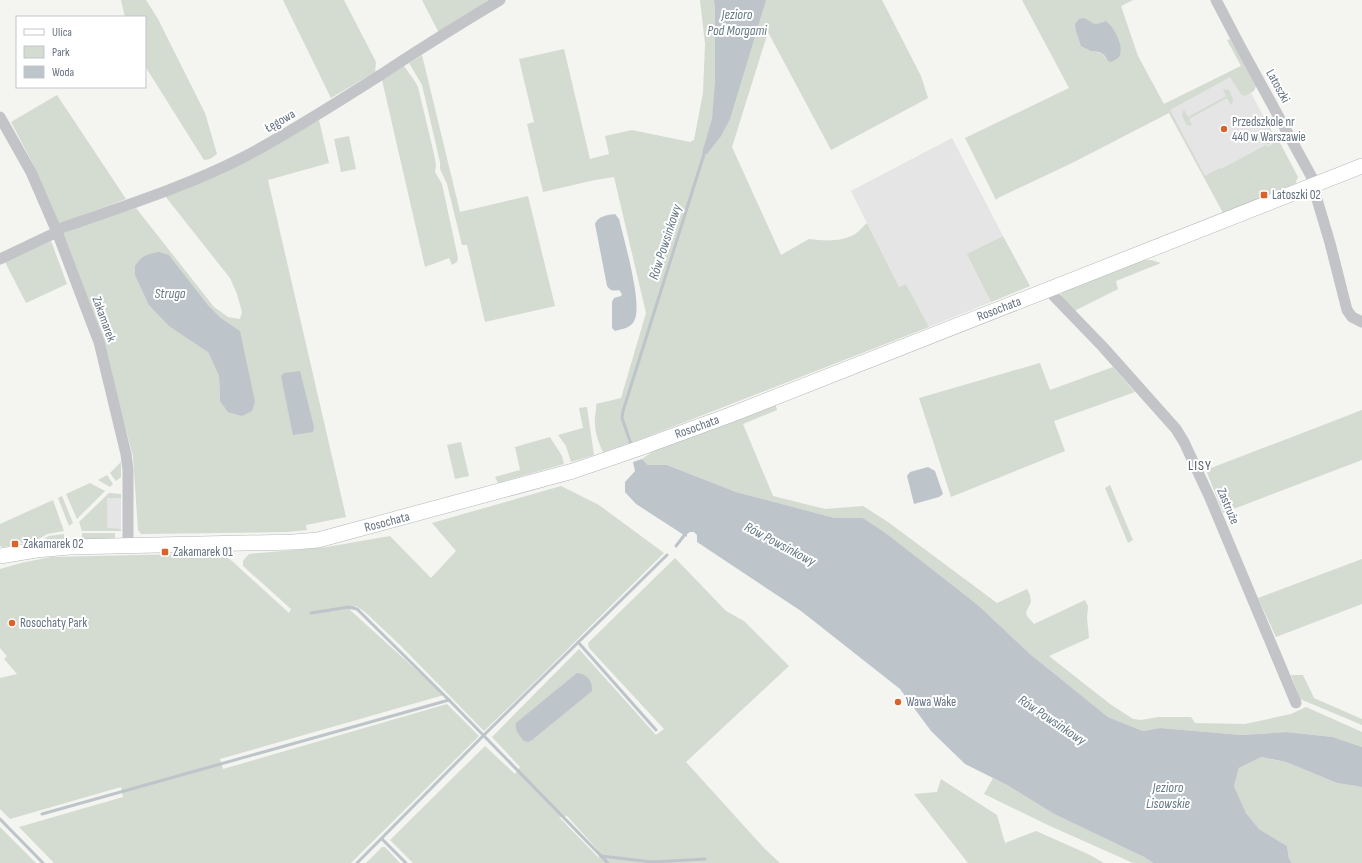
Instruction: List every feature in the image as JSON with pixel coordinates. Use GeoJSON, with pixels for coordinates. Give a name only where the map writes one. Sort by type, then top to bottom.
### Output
{"type":"FeatureCollection","features":[{"type":"Feature","properties":{"kind":"street","name":"Łęgowa"},"geometry":{"type":"LineString","coordinates":[[0,259],[56,231],[183,184],[243,157],[286,134],[500,0]]}},
{"type":"Feature","properties":{"kind":"street","name":"Latoszki"},"geometry":{"type":"LineString","coordinates":[[1216,0],[1315,185],[1347,310],[1352,317],[1362,322]]}},
{"type":"Feature","properties":{"kind":"street","name":"Zakamarek"},"geometry":{"type":"LineString","coordinates":[[0,116],[31,172],[56,231],[99,342],[126,454],[128,470],[128,546]]}},
{"type":"Feature","properties":{"kind":"street","name":"Rosochata"},"geometry":{"type":"LineString","coordinates":[[0,556],[50,548],[80,546],[294,542],[318,540],[573,471],[730,415],[1362,166]]}},
{"type":"Feature","properties":{"kind":"street","name":"Zastruże"},"geometry":{"type":"LineString","coordinates":[[1048,290],[1103,347],[1149,398],[1176,429],[1184,442],[1219,520],[1296,703]]}},
{"type":"Feature","properties":{"kind":"shaded area","name":"Przedszkole nr 440 w Warszawie"},"geometry":{"type":"Polygon","coordinates":[[[1241,66],[1250,91],[1296,177],[1221,208],[1164,104],[1241,66]]]}},
{"type":"Feature","properties":{"kind":"shaded area"},"geometry":{"type":"Polygon","coordinates":[[[952,138],[1003,236],[968,254],[991,302],[929,327],[906,284],[899,287],[851,191],[952,138]]]}},
{"type":"Feature","properties":{"kind":"shaded area"},"geometry":{"type":"Polygon","coordinates":[[[107,497],[121,498],[121,529],[107,529],[107,497]]]}},
{"type":"Feature","properties":{"kind":"green space"},"geometry":{"type":"Polygon","coordinates":[[[121,0],[146,0],[158,19],[205,113],[217,154],[210,159],[204,160],[146,68],[146,16],[125,16],[121,0]]]}},
{"type":"Feature","properties":{"kind":"green space"},"geometry":{"type":"Polygon","coordinates":[[[283,0],[344,0],[376,62],[375,72],[331,98],[283,0]]]}},
{"type":"Feature","properties":{"kind":"green space"},"geometry":{"type":"Polygon","coordinates":[[[422,0],[492,0],[439,33],[422,0]]]}},
{"type":"Feature","properties":{"kind":"green space"},"geometry":{"type":"Polygon","coordinates":[[[700,0],[882,0],[921,76],[928,98],[831,150],[768,32],[732,147],[781,255],[809,239],[833,240],[850,237],[857,233],[867,223],[899,287],[906,284],[929,327],[636,441],[603,452],[596,431],[596,404],[621,398],[646,313],[614,177],[543,192],[527,124],[534,122],[519,59],[564,49],[590,159],[609,154],[605,136],[632,130],[690,142],[694,140],[703,93],[705,44],[700,0]]]}},
{"type":"Feature","properties":{"kind":"green space"},"geometry":{"type":"Polygon","coordinates":[[[1022,0],[1133,0],[1121,6],[1138,56],[1164,104],[1241,66],[1227,40],[1230,39],[1256,86],[1254,91],[1245,96],[1241,94],[1230,77],[1170,110],[1205,176],[1266,145],[1267,147],[1273,144],[1272,142],[1267,145],[1266,143],[1273,138],[1265,122],[1266,121],[1275,138],[1278,139],[1298,177],[1295,184],[1270,194],[1268,192],[1260,195],[1261,198],[1223,213],[1169,113],[996,200],[965,138],[1069,88],[1022,0]],[[1088,20],[1091,51],[1100,53],[1107,60],[1105,21],[1097,25],[1093,25],[1088,20]]]}},
{"type":"Feature","properties":{"kind":"green space"},"geometry":{"type":"Polygon","coordinates":[[[422,55],[460,212],[528,196],[555,306],[485,322],[467,245],[462,245],[447,184],[440,169],[440,162],[422,85],[409,63],[422,55]]]}},
{"type":"Feature","properties":{"kind":"green space"},"geometry":{"type":"Polygon","coordinates":[[[404,66],[418,87],[434,154],[436,165],[435,172],[442,184],[458,258],[457,262],[452,265],[449,258],[425,267],[382,80],[404,66]]]}},
{"type":"Feature","properties":{"kind":"green space"},"geometry":{"type":"Polygon","coordinates":[[[1223,90],[1229,90],[1233,99],[1231,105],[1227,98],[1189,119],[1192,125],[1187,125],[1182,116],[1184,110],[1188,117],[1226,96],[1223,90]]]}},
{"type":"Feature","properties":{"kind":"green space"},"geometry":{"type":"Polygon","coordinates":[[[57,95],[126,199],[59,224],[34,166],[11,122],[57,95]]]}},
{"type":"Feature","properties":{"kind":"green space"},"geometry":{"type":"Polygon","coordinates":[[[319,120],[329,163],[268,180],[346,517],[306,525],[307,530],[287,532],[141,534],[138,530],[133,456],[99,331],[61,234],[89,223],[136,208],[214,307],[228,317],[240,319],[242,312],[237,294],[230,278],[165,196],[231,168],[319,120]],[[169,255],[219,376],[220,401],[240,331],[221,318],[208,305],[169,255]]]}},
{"type":"Feature","properties":{"kind":"green space"},"geometry":{"type":"Polygon","coordinates":[[[349,136],[356,169],[341,172],[334,139],[349,136]]]}},
{"type":"Feature","properties":{"kind":"green space"},"geometry":{"type":"Polygon","coordinates":[[[1003,236],[1030,286],[991,302],[967,254],[1003,236]]]}},
{"type":"Feature","properties":{"kind":"green space"},"geometry":{"type":"Polygon","coordinates":[[[51,241],[67,284],[26,303],[5,262],[51,241]]]}},
{"type":"Feature","properties":{"kind":"green space"},"geometry":{"type":"Polygon","coordinates":[[[1140,260],[1151,260],[1161,263],[1116,281],[1118,289],[1072,313],[1059,300],[1062,292],[1140,260]]]}},
{"type":"Feature","properties":{"kind":"green space"},"geometry":{"type":"Polygon","coordinates":[[[1040,363],[1050,390],[1113,367],[1135,392],[1054,421],[1065,451],[951,497],[919,398],[1040,363]]]}},
{"type":"Feature","properties":{"kind":"green space"},"geometry":{"type":"Polygon","coordinates":[[[775,403],[777,410],[743,424],[773,496],[825,509],[863,506],[888,522],[997,603],[1027,589],[1031,602],[1026,612],[1027,616],[1034,624],[1085,600],[1088,606],[1087,618],[1089,638],[1049,656],[1110,704],[1133,719],[1141,720],[1158,717],[1191,717],[1195,723],[1245,724],[1291,714],[1306,707],[1362,732],[1362,747],[1333,737],[1286,732],[1242,735],[1160,728],[1143,731],[1108,717],[1030,654],[979,606],[863,518],[835,518],[736,492],[667,465],[648,465],[642,459],[659,447],[775,403]]]}},
{"type":"Feature","properties":{"kind":"green space"},"geometry":{"type":"Polygon","coordinates":[[[587,407],[594,455],[571,462],[566,446],[558,435],[583,428],[579,408],[587,407]]]}},
{"type":"Feature","properties":{"kind":"green space"},"geometry":{"type":"Polygon","coordinates":[[[1362,410],[1362,460],[1223,513],[1206,470],[1362,410]]]}},
{"type":"Feature","properties":{"kind":"green space"},"geometry":{"type":"Polygon","coordinates":[[[550,437],[562,456],[564,464],[498,483],[495,477],[520,470],[515,447],[550,437]]]}},
{"type":"Feature","properties":{"kind":"green space"},"geometry":{"type":"Polygon","coordinates":[[[461,442],[469,476],[455,479],[447,445],[461,442]]]}},
{"type":"Feature","properties":{"kind":"green space"},"geometry":{"type":"Polygon","coordinates":[[[121,462],[121,477],[116,481],[110,473],[121,462]]]}},
{"type":"Feature","properties":{"kind":"green space"},"geometry":{"type":"Polygon","coordinates":[[[107,475],[113,484],[110,487],[98,480],[107,475]]]}},
{"type":"Feature","properties":{"kind":"green space"},"geometry":{"type":"Polygon","coordinates":[[[90,483],[105,491],[77,519],[66,494],[90,483]]]}},
{"type":"Feature","properties":{"kind":"green space"},"geometry":{"type":"Polygon","coordinates":[[[1110,485],[1133,540],[1128,543],[1105,488],[1110,485]]]}},
{"type":"Feature","properties":{"kind":"green space"},"geometry":{"type":"Polygon","coordinates":[[[561,486],[599,505],[664,553],[484,731],[401,646],[365,612],[356,606],[350,610],[444,695],[220,759],[223,769],[447,704],[479,736],[351,863],[54,863],[19,827],[123,797],[121,787],[10,819],[0,809],[0,678],[17,674],[4,659],[7,656],[0,648],[0,569],[51,557],[184,554],[185,550],[209,550],[221,553],[232,561],[289,613],[291,609],[243,566],[243,561],[249,554],[327,547],[390,536],[431,578],[456,551],[432,523],[561,486]]]}},
{"type":"Feature","properties":{"kind":"green space"},"geometry":{"type":"Polygon","coordinates":[[[109,493],[121,494],[121,498],[107,498],[107,528],[121,529],[121,531],[82,531],[79,522],[109,493]]]}},
{"type":"Feature","properties":{"kind":"green space"},"geometry":{"type":"Polygon","coordinates":[[[62,496],[73,523],[69,526],[58,498],[62,496]]]}},
{"type":"Feature","properties":{"kind":"green space"},"geometry":{"type":"Polygon","coordinates":[[[53,500],[64,531],[47,534],[34,542],[11,542],[11,546],[0,546],[0,524],[53,500]]]}},
{"type":"Feature","properties":{"kind":"green space"},"geometry":{"type":"Polygon","coordinates":[[[82,533],[115,533],[115,541],[85,541],[82,539],[82,533]]]}},
{"type":"Feature","properties":{"kind":"green space"},"geometry":{"type":"Polygon","coordinates":[[[64,534],[65,541],[44,544],[42,540],[49,536],[64,534]]]}},
{"type":"Feature","properties":{"kind":"green space"},"geometry":{"type":"Polygon","coordinates":[[[675,558],[726,611],[744,621],[789,666],[686,762],[765,849],[780,863],[413,863],[390,840],[485,746],[515,774],[520,767],[492,737],[579,649],[656,735],[664,729],[589,648],[588,643],[675,558]],[[567,816],[559,817],[599,858],[597,849],[567,816]]]}},
{"type":"Feature","properties":{"kind":"green space"},"geometry":{"type":"Polygon","coordinates":[[[1362,559],[1362,604],[1276,637],[1258,598],[1362,559]]]}},
{"type":"Feature","properties":{"kind":"green space"},"geometry":{"type":"Polygon","coordinates":[[[1291,675],[1303,675],[1314,698],[1362,719],[1362,725],[1300,699],[1294,692],[1297,691],[1291,675]]]}},
{"type":"Feature","properties":{"kind":"green space"},"geometry":{"type":"Polygon","coordinates":[[[1260,757],[1286,762],[1337,783],[1362,787],[1362,863],[1292,863],[1289,859],[1287,846],[1259,829],[1246,813],[1234,786],[1239,768],[1260,757]]]}},
{"type":"Feature","properties":{"kind":"green space"},"geometry":{"type":"Polygon","coordinates":[[[993,778],[1054,814],[1144,857],[1153,863],[1133,863],[1050,826],[984,794],[993,778]]]}},
{"type":"Feature","properties":{"kind":"green space"},"geometry":{"type":"Polygon","coordinates":[[[941,779],[997,815],[1005,843],[1036,831],[1088,854],[1104,863],[968,863],[914,794],[937,792],[941,779]]]}},
{"type":"Feature","properties":{"kind":"green space"},"geometry":{"type":"Polygon","coordinates":[[[0,827],[36,863],[0,863],[0,827]]]}},
{"type":"Feature","properties":{"kind":"green space"},"geometry":{"type":"Polygon","coordinates":[[[382,847],[385,847],[400,863],[366,863],[382,847]]]}},
{"type":"Feature","properties":{"kind":"water","name":"Jezioro Pod Morgami"},"geometry":{"type":"Polygon","coordinates":[[[714,0],[766,0],[730,119],[721,136],[707,154],[702,153],[712,119],[715,83],[714,0]]]}},
{"type":"Feature","properties":{"kind":"water"},"geometry":{"type":"Polygon","coordinates":[[[1084,18],[1094,24],[1105,21],[1112,27],[1118,37],[1121,48],[1118,58],[1111,62],[1099,52],[1091,51],[1081,46],[1075,24],[1079,19],[1084,18]]]}},
{"type":"Feature","properties":{"kind":"water"},"geometry":{"type":"Polygon","coordinates":[[[615,214],[619,219],[632,270],[637,310],[634,322],[632,324],[626,328],[615,331],[612,328],[612,302],[614,298],[621,296],[622,294],[619,290],[612,290],[607,286],[595,224],[598,219],[606,215],[615,214]]]}},
{"type":"Feature","properties":{"kind":"water","name":"Struga"},"geometry":{"type":"Polygon","coordinates":[[[159,252],[169,255],[208,305],[221,318],[240,331],[255,402],[252,411],[242,416],[228,412],[220,401],[219,376],[208,352],[169,326],[149,305],[135,275],[135,266],[145,256],[159,252]]]}},
{"type":"Feature","properties":{"kind":"water"},"geometry":{"type":"Polygon","coordinates":[[[300,371],[314,427],[313,432],[293,435],[281,376],[284,373],[300,371]]]}},
{"type":"Feature","properties":{"kind":"water","name":"Jezioro Lisowskie"},"geometry":{"type":"Polygon","coordinates":[[[642,459],[648,465],[667,465],[736,492],[835,518],[863,518],[888,535],[979,606],[1030,654],[1108,717],[1143,731],[1160,728],[1242,735],[1286,732],[1333,737],[1362,747],[1362,787],[1337,783],[1286,762],[1261,757],[1239,768],[1234,786],[1246,813],[1259,829],[1287,846],[1289,859],[1292,863],[1153,863],[1144,857],[1054,814],[1007,785],[965,764],[931,731],[900,689],[801,611],[697,542],[697,535],[694,532],[687,534],[687,537],[636,504],[625,492],[625,482],[635,471],[633,462],[642,459]]]}},
{"type":"Feature","properties":{"kind":"water"},"geometry":{"type":"Polygon","coordinates":[[[928,467],[935,471],[943,494],[939,497],[914,504],[907,476],[910,472],[928,467]]]}},
{"type":"Feature","properties":{"kind":"water"},"geometry":{"type":"Polygon","coordinates":[[[577,673],[586,676],[589,679],[592,691],[532,740],[528,742],[524,741],[519,735],[516,723],[577,673]]]}},
{"type":"Feature","properties":{"kind":"waterway","name":"Rów Powsinkowy"},"geometry":{"type":"LineString","coordinates":[[632,447],[622,418],[623,411],[705,151]]}},
{"type":"Feature","properties":{"kind":"waterway"},"geometry":{"type":"LineString","coordinates":[[676,546],[686,533]]}},
{"type":"Feature","properties":{"kind":"waterway"},"geometry":{"type":"LineString","coordinates":[[357,863],[484,735],[667,555]]}},
{"type":"Feature","properties":{"kind":"waterway"},"geometry":{"type":"LineString","coordinates":[[311,613],[349,607],[357,609],[449,700]]}},
{"type":"Feature","properties":{"kind":"waterway"},"geometry":{"type":"LineString","coordinates":[[578,642],[656,730]]}},
{"type":"Feature","properties":{"kind":"waterway"},"geometry":{"type":"LineString","coordinates":[[42,814],[449,700],[608,863]]}},
{"type":"Feature","properties":{"kind":"waterway"},"geometry":{"type":"LineString","coordinates":[[0,819],[43,863]]}},
{"type":"Feature","properties":{"kind":"waterway"},"geometry":{"type":"LineString","coordinates":[[382,839],[406,863]]}},
{"type":"Feature","properties":{"kind":"waterway"},"geometry":{"type":"LineString","coordinates":[[601,856],[652,862],[705,859]]}},
{"type":"Feature","properties":{"kind":"place","name":"Przedszkole nr 440 w Warszawie"},"geometry":{"type":"Point","coordinates":[1224,129]}},
{"type":"Feature","properties":{"kind":"place","name":"Latoszki 02"},"geometry":{"type":"Point","coordinates":[1264,195]}},
{"type":"Feature","properties":{"kind":"place","name":"Zakamarek 02"},"geometry":{"type":"Point","coordinates":[15,544]}},
{"type":"Feature","properties":{"kind":"place","name":"Zakamarek 01"},"geometry":{"type":"Point","coordinates":[165,552]}},
{"type":"Feature","properties":{"kind":"place","name":"Rosochaty Park"},"geometry":{"type":"Point","coordinates":[12,623]}},
{"type":"Feature","properties":{"kind":"place","name":"Wawa Wake"},"geometry":{"type":"Point","coordinates":[898,702]}},
{"type":"Feature","properties":{"kind":"district","name":"LISY"},"geometry":{"type":"Point","coordinates":[1200,465]}}]}
